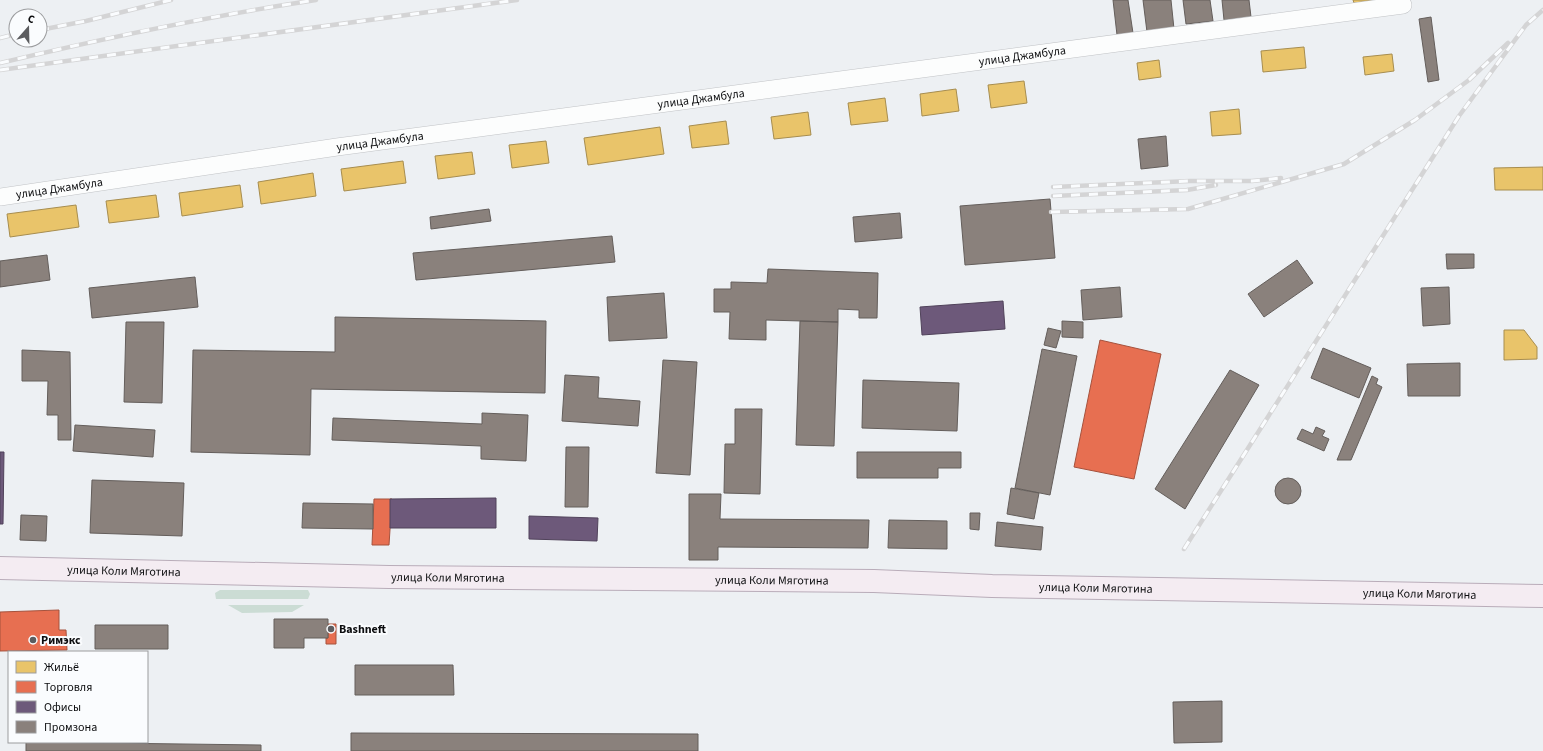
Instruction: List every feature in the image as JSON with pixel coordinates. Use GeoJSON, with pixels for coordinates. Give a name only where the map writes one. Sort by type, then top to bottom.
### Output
{"type":"FeatureCollection","features":[{"type":"Feature","properties":{"kind":"main road","name":"улица Коли Мяготина"},"geometry":{"type":"LineString","coordinates":[[0,568],[389,577],[874,581],[999,587],[1543,596]]}},
{"type":"Feature","properties":{"kind":"street","name":"улица Джамбула"},"geometry":{"type":"LineString","coordinates":[[0,197],[352,145],[1403,4]]}},
{"type":"Feature","properties":{"kind":"shaded area"},"geometry":{"type":"Polygon","coordinates":[[[220,590],[308,590],[310,594],[308,599],[216,599],[215,593],[220,590]]]}},
{"type":"Feature","properties":{"kind":"shaded area"},"geometry":{"type":"Polygon","coordinates":[[[228,605],[304,605],[292,612],[242,613],[228,605]]]}},
{"type":"Feature","properties":{"kind":"building: Жильё"},"geometry":{"type":"Polygon","coordinates":[[[1353,0],[1377,0],[1354,3],[1353,0]]]}},
{"type":"Feature","properties":{"kind":"building: Жильё"},"geometry":{"type":"Polygon","coordinates":[[[1304,47],[1306,68],[1263,72],[1261,51],[1304,47]]]}},
{"type":"Feature","properties":{"kind":"building: Жильё"},"geometry":{"type":"Polygon","coordinates":[[[1392,54],[1394,71],[1365,75],[1363,57],[1392,54]]]}},
{"type":"Feature","properties":{"kind":"building: Жильё"},"geometry":{"type":"Polygon","coordinates":[[[1159,60],[1161,77],[1139,80],[1137,63],[1159,60]]]}},
{"type":"Feature","properties":{"kind":"building: Жильё"},"geometry":{"type":"Polygon","coordinates":[[[1024,81],[1027,103],[991,108],[988,85],[1024,81]]]}},
{"type":"Feature","properties":{"kind":"building: Жильё"},"geometry":{"type":"Polygon","coordinates":[[[956,89],[959,111],[922,116],[920,94],[956,89]]]}},
{"type":"Feature","properties":{"kind":"building: Жильё"},"geometry":{"type":"Polygon","coordinates":[[[885,98],[888,121],[851,125],[848,103],[885,98]]]}},
{"type":"Feature","properties":{"kind":"building: Жильё"},"geometry":{"type":"Polygon","coordinates":[[[1239,109],[1241,134],[1212,136],[1210,112],[1239,109]]]}},
{"type":"Feature","properties":{"kind":"building: Жильё"},"geometry":{"type":"Polygon","coordinates":[[[808,112],[811,135],[774,139],[771,117],[808,112]]]}},
{"type":"Feature","properties":{"kind":"building: Жильё"},"geometry":{"type":"Polygon","coordinates":[[[726,121],[729,144],[692,148],[689,126],[726,121]]]}},
{"type":"Feature","properties":{"kind":"building: Жильё"},"geometry":{"type":"Polygon","coordinates":[[[660,127],[664,154],[588,165],[584,138],[660,127]]]}},
{"type":"Feature","properties":{"kind":"building: Жильё"},"geometry":{"type":"Polygon","coordinates":[[[546,141],[549,163],[512,168],[509,145],[546,141]]]}},
{"type":"Feature","properties":{"kind":"building: Жильё"},"geometry":{"type":"Polygon","coordinates":[[[472,152],[475,174],[438,179],[435,156],[472,152]]]}},
{"type":"Feature","properties":{"kind":"building: Жильё"},"geometry":{"type":"Polygon","coordinates":[[[403,161],[406,183],[344,191],[341,169],[403,161]]]}},
{"type":"Feature","properties":{"kind":"building: Жильё"},"geometry":{"type":"Polygon","coordinates":[[[1543,167],[1543,190],[1495,190],[1494,168],[1543,167]]]}},
{"type":"Feature","properties":{"kind":"building: Жильё"},"geometry":{"type":"Polygon","coordinates":[[[313,173],[316,196],[261,204],[258,182],[313,173]]]}},
{"type":"Feature","properties":{"kind":"building: Жильё"},"geometry":{"type":"Polygon","coordinates":[[[240,185],[243,207],[182,216],[179,193],[240,185]]]}},
{"type":"Feature","properties":{"kind":"building: Жильё"},"geometry":{"type":"Polygon","coordinates":[[[156,195],[159,217],[109,223],[106,201],[156,195]]]}},
{"type":"Feature","properties":{"kind":"building: Жильё"},"geometry":{"type":"Polygon","coordinates":[[[76,205],[79,227],[10,237],[7,214],[76,205]]]}},
{"type":"Feature","properties":{"kind":"building: Жильё"},"geometry":{"type":"Polygon","coordinates":[[[1504,330],[1524,330],[1537,347],[1537,359],[1504,360],[1504,330]]]}},
{"type":"Feature","properties":{"kind":"building: Торговля"},"geometry":{"type":"Polygon","coordinates":[[[1100,340],[1161,354],[1134,479],[1074,467],[1100,340]]]}},
{"type":"Feature","properties":{"kind":"building: Торговля"},"geometry":{"type":"Polygon","coordinates":[[[374,499],[392,499],[389,545],[372,545],[374,499]]]}},
{"type":"Feature","properties":{"kind":"building: Торговля","name":"Римэкс"},"geometry":{"type":"Polygon","coordinates":[[[59,610],[59,630],[66,630],[67,650],[0,651],[0,612],[59,610]]]}},
{"type":"Feature","properties":{"kind":"building: Торговля"},"geometry":{"type":"Polygon","coordinates":[[[328,624],[336,624],[336,644],[326,644],[326,638],[328,638],[328,624]]]}},
{"type":"Feature","properties":{"kind":"building: Офисы"},"geometry":{"type":"Polygon","coordinates":[[[1003,301],[1005,329],[922,335],[920,307],[1003,301]]]}},
{"type":"Feature","properties":{"kind":"building: Офисы"},"geometry":{"type":"Polygon","coordinates":[[[0,452],[4,452],[3,524],[0,524],[0,452]]]}},
{"type":"Feature","properties":{"kind":"building: Офисы"},"geometry":{"type":"Polygon","coordinates":[[[496,498],[496,528],[390,528],[390,499],[496,498]]]}},
{"type":"Feature","properties":{"kind":"building: Офисы"},"geometry":{"type":"Polygon","coordinates":[[[529,516],[598,518],[597,541],[529,539],[529,516]]]}},
{"type":"Feature","properties":{"kind":"building: Промзона"},"geometry":{"type":"Polygon","coordinates":[[[1113,0],[1128,0],[1133,33],[1117,35],[1113,0]]]}},
{"type":"Feature","properties":{"kind":"building: Промзона"},"geometry":{"type":"Polygon","coordinates":[[[1143,0],[1171,0],[1174,29],[1147,32],[1143,0]]]}},
{"type":"Feature","properties":{"kind":"building: Промзона"},"geometry":{"type":"Polygon","coordinates":[[[1183,0],[1210,0],[1213,21],[1186,24],[1183,0]]]}},
{"type":"Feature","properties":{"kind":"building: Промзона"},"geometry":{"type":"Polygon","coordinates":[[[1222,0],[1249,0],[1251,17],[1224,20],[1222,0]]]}},
{"type":"Feature","properties":{"kind":"building: Промзона"},"geometry":{"type":"Polygon","coordinates":[[[1431,17],[1439,80],[1428,82],[1419,19],[1431,17]]]}},
{"type":"Feature","properties":{"kind":"building: Промзона"},"geometry":{"type":"Polygon","coordinates":[[[1166,136],[1168,166],[1141,169],[1138,139],[1166,136]]]}},
{"type":"Feature","properties":{"kind":"building: Промзона"},"geometry":{"type":"Polygon","coordinates":[[[1050,199],[1055,258],[965,265],[960,206],[1050,199]]]}},
{"type":"Feature","properties":{"kind":"building: Промзона"},"geometry":{"type":"Polygon","coordinates":[[[489,209],[491,221],[431,229],[430,217],[489,209]]]}},
{"type":"Feature","properties":{"kind":"building: Промзона"},"geometry":{"type":"Polygon","coordinates":[[[900,213],[902,238],[855,242],[853,217],[900,213]]]}},
{"type":"Feature","properties":{"kind":"building: Промзона"},"geometry":{"type":"Polygon","coordinates":[[[612,236],[615,262],[416,280],[413,253],[612,236]]]}},
{"type":"Feature","properties":{"kind":"building: Промзона"},"geometry":{"type":"Polygon","coordinates":[[[1446,254],[1474,254],[1474,268],[1447,269],[1446,254]]]}},
{"type":"Feature","properties":{"kind":"building: Промзона"},"geometry":{"type":"Polygon","coordinates":[[[47,255],[50,280],[0,287],[0,261],[47,255]]]}},
{"type":"Feature","properties":{"kind":"building: Промзона"},"geometry":{"type":"Polygon","coordinates":[[[1297,260],[1313,283],[1264,317],[1248,294],[1297,260]]]}},
{"type":"Feature","properties":{"kind":"building: Промзона"},"geometry":{"type":"Polygon","coordinates":[[[768,269],[878,273],[877,318],[859,318],[859,310],[838,309],[838,322],[766,320],[766,340],[729,339],[730,312],[714,312],[714,289],[731,289],[731,282],[767,283],[768,269]]]}},
{"type":"Feature","properties":{"kind":"building: Промзона"},"geometry":{"type":"Polygon","coordinates":[[[195,277],[198,307],[92,318],[89,288],[195,277]]]}},
{"type":"Feature","properties":{"kind":"building: Промзона"},"geometry":{"type":"Polygon","coordinates":[[[1120,287],[1122,317],[1083,320],[1081,290],[1120,287]]]}},
{"type":"Feature","properties":{"kind":"building: Промзона"},"geometry":{"type":"Polygon","coordinates":[[[1449,287],[1450,324],[1423,326],[1421,288],[1449,287]]]}},
{"type":"Feature","properties":{"kind":"building: Промзона"},"geometry":{"type":"Polygon","coordinates":[[[664,293],[667,338],[609,341],[607,297],[664,293]]]}},
{"type":"Feature","properties":{"kind":"building: Промзона"},"geometry":{"type":"Polygon","coordinates":[[[335,317],[546,321],[545,393],[311,389],[310,455],[191,452],[193,350],[335,352],[335,317]]]}},
{"type":"Feature","properties":{"kind":"building: Промзона"},"geometry":{"type":"Polygon","coordinates":[[[800,321],[838,322],[834,446],[796,445],[800,321]]]}},
{"type":"Feature","properties":{"kind":"building: Промзона"},"geometry":{"type":"Polygon","coordinates":[[[1062,321],[1083,322],[1083,338],[1062,337],[1062,321]]]}},
{"type":"Feature","properties":{"kind":"building: Промзона"},"geometry":{"type":"Polygon","coordinates":[[[126,322],[164,322],[162,403],[124,402],[126,322]]]}},
{"type":"Feature","properties":{"kind":"building: Промзона"},"geometry":{"type":"Polygon","coordinates":[[[1048,328],[1061,331],[1056,348],[1044,345],[1048,328]]]}},
{"type":"Feature","properties":{"kind":"building: Промзона"},"geometry":{"type":"Polygon","coordinates":[[[1323,348],[1371,368],[1359,398],[1311,378],[1323,348]]]}},
{"type":"Feature","properties":{"kind":"building: Промзона"},"geometry":{"type":"Polygon","coordinates":[[[1042,349],[1077,356],[1050,495],[1015,488],[1042,349]]]}},
{"type":"Feature","properties":{"kind":"building: Промзона"},"geometry":{"type":"Polygon","coordinates":[[[22,350],[70,352],[71,440],[58,440],[58,415],[47,415],[48,381],[22,381],[22,350]]]}},
{"type":"Feature","properties":{"kind":"building: Промзона"},"geometry":{"type":"Polygon","coordinates":[[[663,360],[697,362],[690,475],[656,473],[663,360]]]}},
{"type":"Feature","properties":{"kind":"building: Промзона"},"geometry":{"type":"Polygon","coordinates":[[[1460,363],[1460,396],[1408,396],[1407,364],[1460,363]]]}},
{"type":"Feature","properties":{"kind":"building: Промзона"},"geometry":{"type":"Polygon","coordinates":[[[1230,370],[1259,385],[1185,509],[1155,489],[1230,370]]]}},
{"type":"Feature","properties":{"kind":"building: Промзона"},"geometry":{"type":"Polygon","coordinates":[[[565,375],[599,377],[598,398],[640,401],[638,426],[562,421],[565,375]]]}},
{"type":"Feature","properties":{"kind":"building: Промзона"},"geometry":{"type":"Polygon","coordinates":[[[1372,376],[1378,379],[1376,384],[1382,387],[1351,460],[1337,460],[1372,376]]]}},
{"type":"Feature","properties":{"kind":"building: Промзона"},"geometry":{"type":"Polygon","coordinates":[[[863,380],[959,383],[957,431],[862,428],[863,380]]]}},
{"type":"Feature","properties":{"kind":"building: Промзона"},"geometry":{"type":"Polygon","coordinates":[[[735,409],[762,409],[760,494],[724,493],[725,444],[735,444],[735,409]]]}},
{"type":"Feature","properties":{"kind":"building: Промзона"},"geometry":{"type":"Polygon","coordinates":[[[482,413],[528,415],[526,461],[481,459],[481,446],[332,440],[333,418],[482,424],[482,413]]]}},
{"type":"Feature","properties":{"kind":"building: Промзона"},"geometry":{"type":"Polygon","coordinates":[[[75,425],[155,430],[153,457],[73,451],[75,425]]]}},
{"type":"Feature","properties":{"kind":"building: Промзона"},"geometry":{"type":"Polygon","coordinates":[[[1316,427],[1325,431],[1322,436],[1329,439],[1324,451],[1297,439],[1302,429],[1313,434],[1316,427]]]}},
{"type":"Feature","properties":{"kind":"building: Промзона"},"geometry":{"type":"Polygon","coordinates":[[[566,447],[589,447],[588,507],[565,507],[566,447]]]}},
{"type":"Feature","properties":{"kind":"building: Промзона"},"geometry":{"type":"Polygon","coordinates":[[[857,452],[961,452],[961,468],[938,468],[938,478],[857,478],[857,452]]]}},
{"type":"Feature","properties":{"kind":"building: Промзона"},"geometry":{"type":"Polygon","coordinates":[[[1288,478],[1297,482],[1301,491],[1297,500],[1288,504],[1279,500],[1275,491],[1279,482],[1288,478]]]}},
{"type":"Feature","properties":{"kind":"building: Промзона"},"geometry":{"type":"Polygon","coordinates":[[[92,480],[184,483],[182,536],[90,533],[92,480]]]}},
{"type":"Feature","properties":{"kind":"building: Промзона"},"geometry":{"type":"Polygon","coordinates":[[[1011,488],[1039,493],[1034,519],[1007,514],[1011,488]]]}},
{"type":"Feature","properties":{"kind":"building: Промзона"},"geometry":{"type":"Polygon","coordinates":[[[689,494],[721,494],[720,519],[869,520],[868,548],[718,547],[718,560],[689,560],[689,494]]]}},
{"type":"Feature","properties":{"kind":"building: Промзона"},"geometry":{"type":"Polygon","coordinates":[[[303,503],[373,504],[373,529],[302,528],[303,503]]]}},
{"type":"Feature","properties":{"kind":"building: Промзона"},"geometry":{"type":"Polygon","coordinates":[[[970,513],[980,513],[979,530],[970,529],[970,513]]]}},
{"type":"Feature","properties":{"kind":"building: Промзона"},"geometry":{"type":"Polygon","coordinates":[[[21,515],[47,516],[46,541],[20,540],[21,515]]]}},
{"type":"Feature","properties":{"kind":"building: Промзона"},"geometry":{"type":"Polygon","coordinates":[[[889,520],[947,521],[947,549],[888,548],[889,520]]]}},
{"type":"Feature","properties":{"kind":"building: Промзона"},"geometry":{"type":"Polygon","coordinates":[[[997,522],[1043,527],[1041,550],[995,546],[997,522]]]}},
{"type":"Feature","properties":{"kind":"building: Промзона"},"geometry":{"type":"Polygon","coordinates":[[[274,619],[328,619],[328,638],[304,638],[304,648],[274,648],[274,619]]]}},
{"type":"Feature","properties":{"kind":"building: Промзона"},"geometry":{"type":"Polygon","coordinates":[[[95,625],[168,625],[168,649],[95,649],[95,625]]]}},
{"type":"Feature","properties":{"kind":"building: Промзона"},"geometry":{"type":"Polygon","coordinates":[[[355,665],[453,665],[454,695],[355,695],[355,665]]]}},
{"type":"Feature","properties":{"kind":"building: Промзона"},"geometry":{"type":"Polygon","coordinates":[[[1222,701],[1222,742],[1174,743],[1173,702],[1222,701]]]}},
{"type":"Feature","properties":{"kind":"building: Промзона"},"geometry":{"type":"Polygon","coordinates":[[[351,733],[698,734],[698,751],[351,751],[351,733]]]}},
{"type":"Feature","properties":{"kind":"building: Промзона"},"geometry":{"type":"Polygon","coordinates":[[[26,743],[261,745],[261,751],[26,751],[26,743]]]}},
{"type":"Feature","properties":{"kind":"railway"},"geometry":{"type":"LineString","coordinates":[[48,28],[86,21],[171,0]]}},
{"type":"Feature","properties":{"kind":"railway"},"geometry":{"type":"LineString","coordinates":[[0,63],[157,28],[316,0]]}},
{"type":"Feature","properties":{"kind":"railway"},"geometry":{"type":"LineString","coordinates":[[0,70],[517,0]]}},
{"type":"Feature","properties":{"kind":"railway"},"geometry":{"type":"LineString","coordinates":[[1184,549],[1459,116],[1526,25],[1543,10]]}},
{"type":"Feature","properties":{"kind":"railway"},"geometry":{"type":"LineString","coordinates":[[0,38],[8,36]]}},
{"type":"Feature","properties":{"kind":"railway"},"geometry":{"type":"LineString","coordinates":[[1051,212],[1188,209],[1344,164],[1415,120],[1469,80],[1508,43]]}},
{"type":"Feature","properties":{"kind":"railway"},"geometry":{"type":"LineString","coordinates":[[1053,187],[1190,181],[1252,181],[1281,178]]}},
{"type":"Feature","properties":{"kind":"railway"},"geometry":{"type":"LineString","coordinates":[[1053,196],[1187,190],[1216,185]]}},
{"type":"Feature","properties":{"kind":"place","name":"Bashneft"},"geometry":{"type":"Point","coordinates":[331,629]}},
{"type":"Feature","properties":{"kind":"place","name":"Римэкс"},"geometry":{"type":"Point","coordinates":[33,640]}}]}
